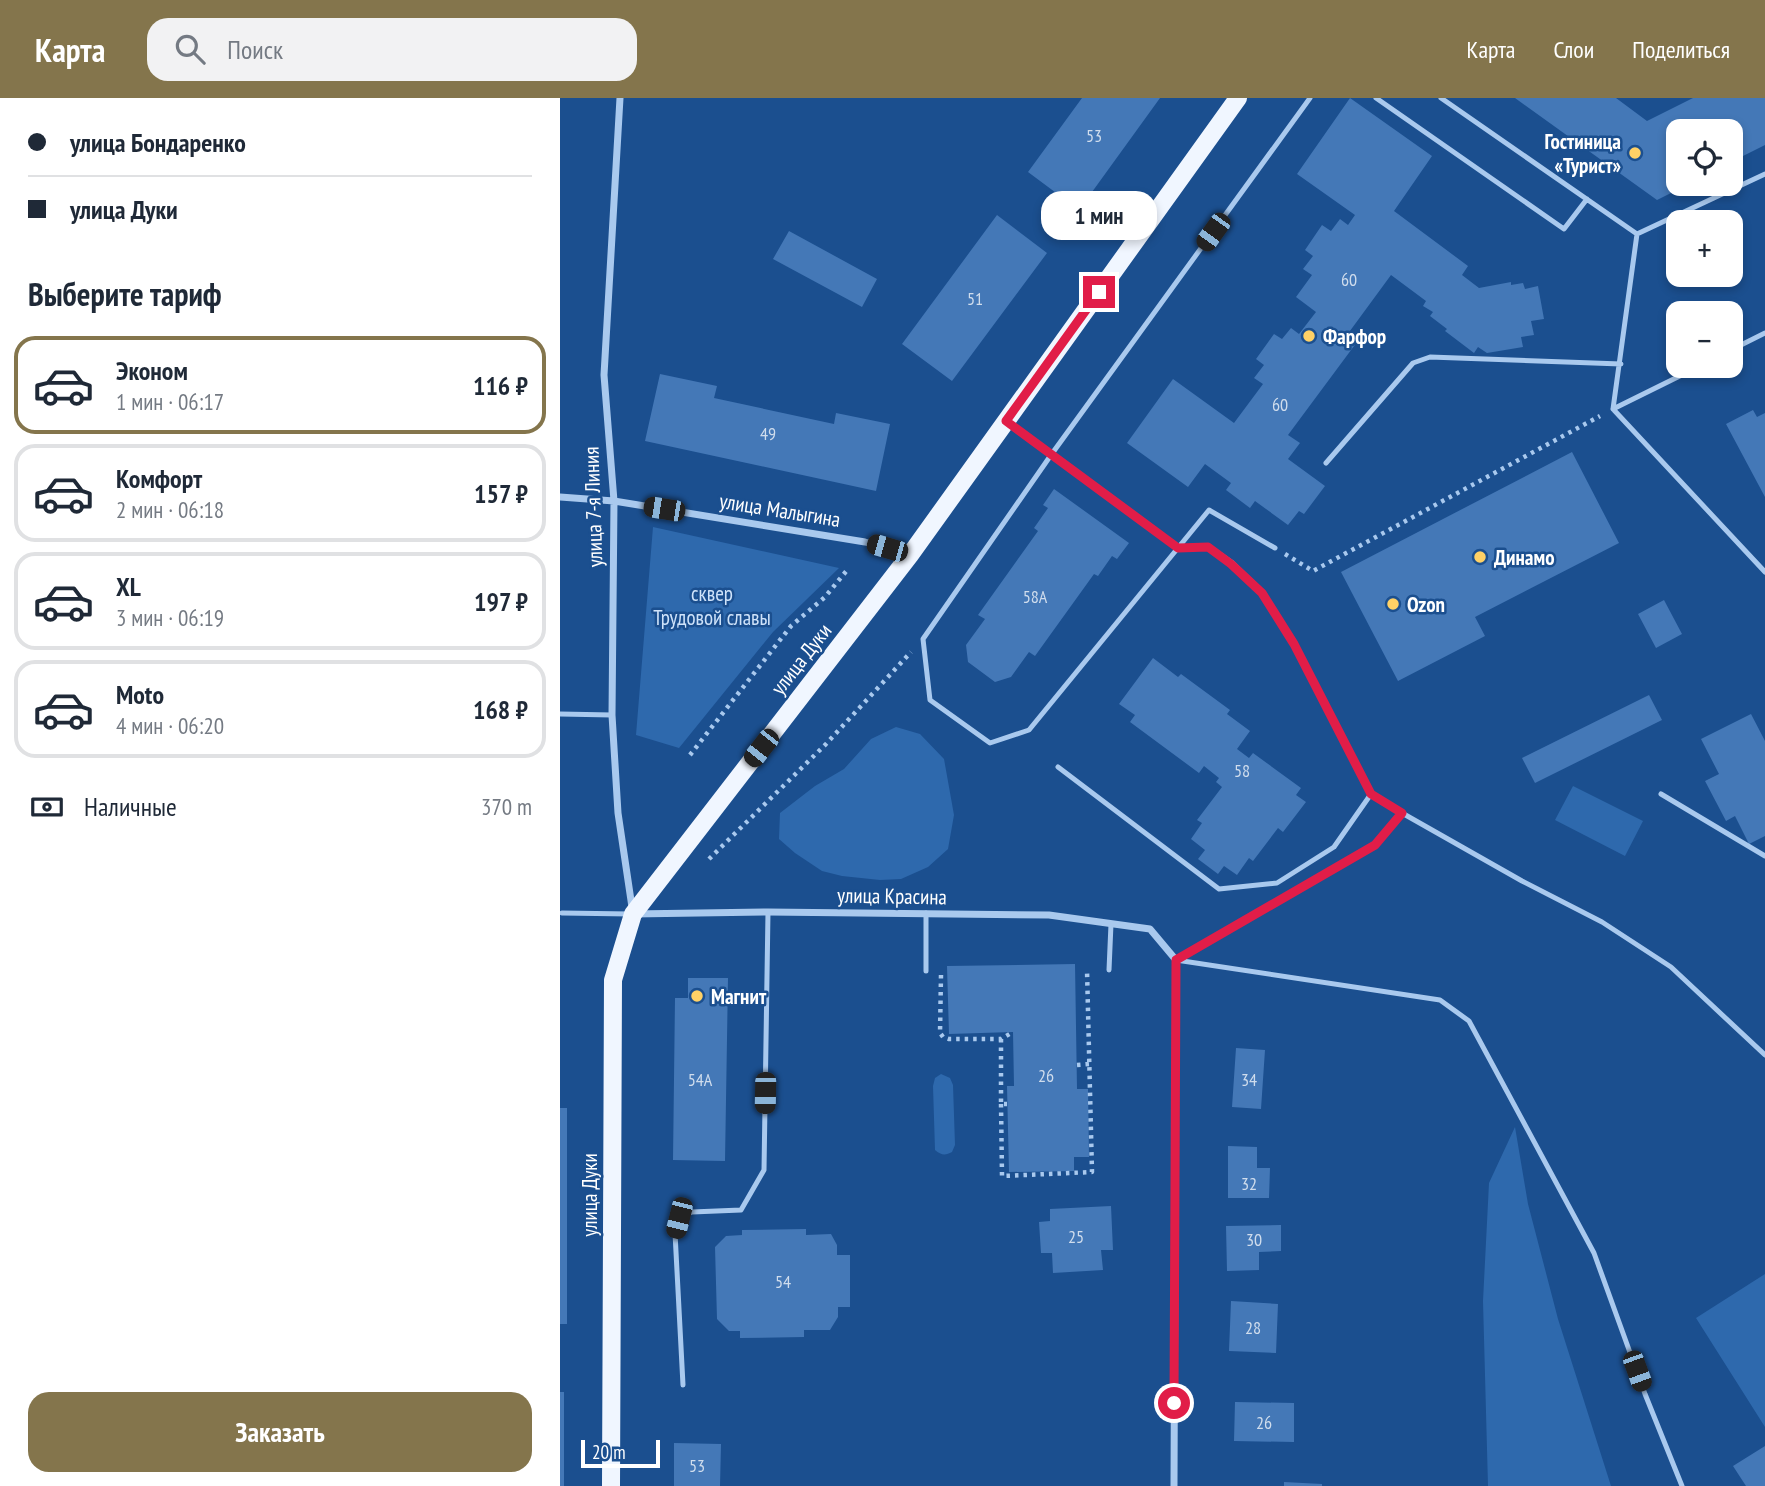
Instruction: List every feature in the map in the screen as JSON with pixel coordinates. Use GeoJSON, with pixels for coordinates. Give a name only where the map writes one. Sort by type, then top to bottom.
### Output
{"type":"FeatureCollection","features":[{"type":"Feature","properties":{"kind":"main road","name":"улица Дуки"},"geometry":{"type":"LineString","coordinates":[[611,1486],[613,980],[633,914],[910,555],[1238,98]]}},
{"type":"Feature","properties":{"kind":"street","name":"улица 7-я Линия"},"geometry":{"type":"LineString","coordinates":[[620,98],[604,375],[614,501],[612,715],[618,813],[633,914]]}},
{"type":"Feature","properties":{"kind":"street"},"geometry":{"type":"LineString","coordinates":[[1006,421],[1178,548],[1208,547],[1262,593],[1294,644],[1371,794],[1402,813],[1375,845],[1176,960],[1174,1486]]}},
{"type":"Feature","properties":{"kind":"street","name":"улица Малыгина"},"geometry":{"type":"LineString","coordinates":[[560,497],[614,501],[865,542],[910,555]]}},
{"type":"Feature","properties":{"kind":"street","name":"улица Красина"},"geometry":{"type":"LineString","coordinates":[[633,914],[768,912],[860,917],[926,914],[1049,915],[1150,929],[1176,960]]}},
{"type":"Feature","properties":{"kind":"lane"},"geometry":{"type":"LineString","coordinates":[[1275,548],[1209,510],[1029,730],[990,743],[930,699],[923,639],[1051,455],[1310,98]]}},
{"type":"Feature","properties":{"kind":"lane"},"geometry":{"type":"LineString","coordinates":[[1376,98],[1564,229],[1587,199]]}},
{"type":"Feature","properties":{"kind":"lane"},"geometry":{"type":"LineString","coordinates":[[1441,98],[1637,234]]}},
{"type":"Feature","properties":{"kind":"lane"},"geometry":{"type":"LineString","coordinates":[[1637,234],[1765,174]]}},
{"type":"Feature","properties":{"kind":"lane"},"geometry":{"type":"LineString","coordinates":[[1613,409],[1637,234]]}},
{"type":"Feature","properties":{"kind":"lane"},"geometry":{"type":"LineString","coordinates":[[1743,344],[1765,333]]}},
{"type":"Feature","properties":{"kind":"lane"},"geometry":{"type":"LineString","coordinates":[[1326,463],[1413,363],[1430,357],[1621,364]]}},
{"type":"Feature","properties":{"kind":"lane"},"geometry":{"type":"LineString","coordinates":[[1613,409],[1675,378]]}},
{"type":"Feature","properties":{"kind":"lane"},"geometry":{"type":"LineString","coordinates":[[1613,409],[1765,572]]}},
{"type":"Feature","properties":{"kind":"lane"},"geometry":{"type":"LineString","coordinates":[[1757,564],[1765,560]]}},
{"type":"Feature","properties":{"kind":"lane"},"geometry":{"type":"LineString","coordinates":[[560,714],[612,715]]}},
{"type":"Feature","properties":{"kind":"lane"},"geometry":{"type":"LineString","coordinates":[[1058,767],[1219,889],[1277,883],[1334,848],[1371,794]]}},
{"type":"Feature","properties":{"kind":"lane"},"geometry":{"type":"LineString","coordinates":[[1661,794],[1765,856]]}},
{"type":"Feature","properties":{"kind":"lane"},"geometry":{"type":"LineString","coordinates":[[1402,813],[1522,881],[1602,922],[1671,967],[1765,1055]]}},
{"type":"Feature","properties":{"kind":"lane"},"geometry":{"type":"LineString","coordinates":[[683,1385],[675,1233],[679,1218],[692,1212],[741,1210],[764,1170],[768,912]]}},
{"type":"Feature","properties":{"kind":"lane"},"geometry":{"type":"LineString","coordinates":[[562,914],[633,914]]}},
{"type":"Feature","properties":{"kind":"lane"},"geometry":{"type":"LineString","coordinates":[[926,914],[926,971]]}},
{"type":"Feature","properties":{"kind":"lane"},"geometry":{"type":"LineString","coordinates":[[1109,970],[1111,924]]}},
{"type":"Feature","properties":{"kind":"lane"},"geometry":{"type":"LineString","coordinates":[[1176,960],[1440,1000],[1469,1021],[1594,1253],[1645,1394],[1682,1486]]}},
{"type":"Feature","properties":{"kind":"path"},"geometry":{"type":"LineString","coordinates":[[1275,548],[1313,571],[1613,409]]}},
{"type":"Feature","properties":{"kind":"path"},"geometry":{"type":"LineString","coordinates":[[690,755],[791,626],[825,597],[848,569]]}},
{"type":"Feature","properties":{"kind":"path"},"geometry":{"type":"LineString","coordinates":[[709,859],[826,744],[923,639]]}},
{"type":"Feature","properties":{"kind":"path"},"geometry":{"type":"LineString","coordinates":[[1001,1039],[1004,1104],[1002,1176],[1092,1172],[1087,970]]}},
{"type":"Feature","properties":{"kind":"path"},"geometry":{"type":"LineString","coordinates":[[940,971],[940,1033],[943,1037],[1001,1039],[1013,1032]]}},
{"type":"Feature","properties":{"kind":"path"},"geometry":{"type":"LineString","coordinates":[[1077,1065],[1090,1064]]}},
{"type":"Feature","properties":{"kind":"green space","name":"сквер Трудовой славы"},"geometry":{"type":"Polygon","coordinates":[[[653,527],[839,568],[773,632],[679,748],[636,735],[653,527]]]}},
{"type":"Feature","properties":{"kind":"green space"},"geometry":{"type":"Polygon","coordinates":[[[896,727],[920,734],[944,759],[954,815],[948,849],[928,867],[901,879],[880,880],[822,871],[779,839],[780,813],[815,786],[844,769],[871,739],[896,727]]]}},
{"type":"Feature","properties":{"kind":"green space"},"geometry":{"type":"Polygon","coordinates":[[[1573,786],[1643,821],[1625,856],[1555,820],[1573,786]]]}},
{"type":"Feature","properties":{"kind":"green space"},"geometry":{"type":"Polygon","coordinates":[[[941,1074],[950,1078],[953,1085],[955,1145],[952,1152],[945,1154],[935,1150],[933,1086],[935,1078],[941,1074]]]}},
{"type":"Feature","properties":{"kind":"green space"},"geometry":{"type":"Polygon","coordinates":[[[1515,1127],[1528,1204],[1558,1319],[1611,1486],[1488,1486],[1483,1301],[1489,1183],[1515,1127]]]}},
{"type":"Feature","properties":{"kind":"green space"},"geometry":{"type":"Polygon","coordinates":[[[1765,1274],[1765,1427],[1696,1318],[1765,1274]]]}},
{"type":"Feature","properties":{"kind":"building"},"geometry":{"type":"Polygon","coordinates":[[[1082,98],[1160,98],[1079,210],[1028,172],[1082,98]]]}},
{"type":"Feature","properties":{"kind":"building"},"geometry":{"type":"Polygon","coordinates":[[[1350,98],[1432,156],[1394,211],[1468,266],[1462,275],[1479,288],[1511,282],[1511,285],[1523,283],[1525,289],[1538,286],[1544,319],[1531,321],[1534,335],[1521,337],[1523,347],[1487,353],[1478,347],[1474,353],[1430,316],[1433,312],[1423,306],[1426,301],[1391,275],[1347,335],[1357,342],[1288,435],[1300,443],[1288,459],[1325,486],[1304,514],[1299,511],[1288,525],[1255,501],[1250,508],[1226,490],[1231,483],[1205,464],[1188,487],[1127,443],[1173,379],[1234,423],[1263,384],[1254,378],[1264,365],[1256,359],[1274,334],[1282,339],[1291,328],[1299,334],[1316,312],[1296,297],[1312,275],[1303,269],[1313,256],[1305,250],[1322,225],[1331,231],[1340,219],[1348,225],[1355,215],[1297,174],[1350,98]]]}},
{"type":"Feature","properties":{"kind":"building","name":"Гостиница «Турист»"},"geometry":{"type":"Polygon","coordinates":[[[1515,98],[1616,98],[1647,121],[1693,98],[1765,98],[1765,145],[1743,156],[1743,119],[1666,119],[1666,196],[1657,200],[1515,98]]]}},
{"type":"Feature","properties":{"kind":"building"},"geometry":{"type":"Polygon","coordinates":[[[997,215],[1047,253],[952,381],[902,344],[997,215]]]}},
{"type":"Feature","properties":{"kind":"building"},"geometry":{"type":"Polygon","coordinates":[[[789,231],[877,279],[862,307],[773,259],[789,231]]]}},
{"type":"Feature","properties":{"kind":"building"},"geometry":{"type":"Polygon","coordinates":[[[660,374],[717,386],[714,398],[834,424],[836,413],[890,424],[876,491],[645,441],[660,374]]]}},
{"type":"Feature","properties":{"kind":"building"},"geometry":{"type":"Polygon","coordinates":[[[1753,410],[1757,417],[1765,413],[1765,497],[1726,424],[1753,410]]]}},
{"type":"Feature","properties":{"kind":"building","name":"Динамо"},"geometry":{"type":"Polygon","coordinates":[[[1572,452],[1619,543],[1475,617],[1485,636],[1398,681],[1341,572],[1572,452]]]}},
{"type":"Feature","properties":{"kind":"building"},"geometry":{"type":"Polygon","coordinates":[[[1054,489],[1129,543],[1117,559],[1112,556],[1098,576],[1094,574],[1035,656],[1029,652],[1011,677],[995,682],[968,662],[966,645],[985,619],[978,615],[1038,531],[1034,528],[1048,508],[1043,505],[1054,489]]]}},
{"type":"Feature","properties":{"kind":"building"},"geometry":{"type":"Polygon","coordinates":[[[1664,600],[1682,634],[1656,648],[1638,614],[1664,600]]]}},
{"type":"Feature","properties":{"kind":"building"},"geometry":{"type":"Polygon","coordinates":[[[1153,658],[1178,677],[1181,674],[1230,710],[1227,714],[1250,731],[1237,749],[1249,758],[1253,753],[1301,788],[1296,795],[1306,802],[1283,832],[1278,828],[1253,861],[1249,858],[1237,875],[1224,866],[1218,874],[1198,859],[1205,850],[1191,839],[1202,823],[1197,820],[1222,787],[1216,782],[1219,778],[1204,766],[1199,773],[1130,722],[1135,715],[1119,704],[1153,658]]]}},
{"type":"Feature","properties":{"kind":"building"},"geometry":{"type":"Polygon","coordinates":[[[1649,695],[1662,720],[1535,783],[1522,758],[1649,695]]]}},
{"type":"Feature","properties":{"kind":"building"},"geometry":{"type":"Polygon","coordinates":[[[1751,714],[1765,741],[1765,836],[1749,844],[1735,816],[1726,821],[1705,781],[1719,774],[1701,739],[1751,714]]]}},
{"type":"Feature","properties":{"kind":"building"},"geometry":{"type":"Polygon","coordinates":[[[1075,964],[1077,1089],[1088,1089],[1089,1157],[1074,1157],[1074,1171],[1009,1172],[1007,1086],[1014,1086],[1013,1032],[949,1034],[947,966],[1075,964]]]}},
{"type":"Feature","properties":{"kind":"building"},"geometry":{"type":"Polygon","coordinates":[[[688,978],[728,978],[725,1161],[673,1160],[675,998],[688,998],[688,978]]]}},
{"type":"Feature","properties":{"kind":"building"},"geometry":{"type":"Polygon","coordinates":[[[1236,1048],[1265,1050],[1261,1109],[1232,1107],[1236,1048]]]}},
{"type":"Feature","properties":{"kind":"building"},"geometry":{"type":"Polygon","coordinates":[[[560,1108],[567,1108],[567,1324],[560,1324],[560,1108]]]}},
{"type":"Feature","properties":{"kind":"building"},"geometry":{"type":"Polygon","coordinates":[[[1228,1146],[1257,1147],[1257,1168],[1270,1168],[1269,1198],[1228,1198],[1228,1146]]]}},
{"type":"Feature","properties":{"kind":"building"},"geometry":{"type":"Polygon","coordinates":[[[1111,1206],[1113,1250],[1101,1250],[1103,1270],[1053,1273],[1052,1253],[1041,1253],[1039,1222],[1050,1221],[1050,1209],[1111,1206]]]}},
{"type":"Feature","properties":{"kind":"building"},"geometry":{"type":"Polygon","coordinates":[[[1281,1225],[1281,1251],[1259,1252],[1259,1270],[1227,1271],[1226,1226],[1281,1225]]]}},
{"type":"Feature","properties":{"kind":"building"},"geometry":{"type":"Polygon","coordinates":[[[806,1229],[806,1235],[831,1234],[837,1245],[837,1255],[850,1255],[850,1307],[838,1307],[838,1317],[830,1330],[804,1330],[804,1337],[740,1338],[740,1331],[729,1331],[717,1319],[715,1247],[726,1236],[742,1235],[742,1230],[806,1229]]]}},
{"type":"Feature","properties":{"kind":"building"},"geometry":{"type":"Polygon","coordinates":[[[1231,1301],[1278,1304],[1276,1353],[1229,1351],[1231,1301]]]}},
{"type":"Feature","properties":{"kind":"building"},"geometry":{"type":"Polygon","coordinates":[[[560,1392],[564,1392],[564,1486],[560,1486],[560,1392]]]}},
{"type":"Feature","properties":{"kind":"building"},"geometry":{"type":"Polygon","coordinates":[[[1235,1402],[1294,1403],[1294,1442],[1234,1441],[1235,1402]]]}},
{"type":"Feature","properties":{"kind":"building"},"geometry":{"type":"Polygon","coordinates":[[[674,1443],[721,1444],[720,1486],[674,1486],[674,1443]]]}},
{"type":"Feature","properties":{"kind":"building"},"geometry":{"type":"Polygon","coordinates":[[[1765,1446],[1765,1486],[1746,1486],[1733,1466],[1765,1446]]]}},
{"type":"Feature","properties":{"kind":"building"},"geometry":{"type":"Polygon","coordinates":[[[1284,1482],[1322,1484],[1322,1486],[1284,1486],[1284,1482]]]}},
{"type":"Feature","properties":{"kind":"place","name":"Гостиница «Турист»"},"geometry":{"type":"Point","coordinates":[1635,153]}},
{"type":"Feature","properties":{"kind":"place","name":"Фарфор"},"geometry":{"type":"Point","coordinates":[1309,336]}},
{"type":"Feature","properties":{"kind":"place","name":"Динамо"},"geometry":{"type":"Point","coordinates":[1480,557]}},
{"type":"Feature","properties":{"kind":"place","name":"Ozon"},"geometry":{"type":"Point","coordinates":[1393,604]}},
{"type":"Feature","properties":{"kind":"place","name":"Магнит"},"geometry":{"type":"Point","coordinates":[697,996]}},
{"type":"Feature","properties":{"kind":"route"},"geometry":{"type":"LineString","coordinates":[[1099,292],[1006,421],[1178,548],[1208,547],[1262,593],[1294,644],[1371,794],[1402,813],[1375,845],[1176,960],[1174,1403]]}}]}
